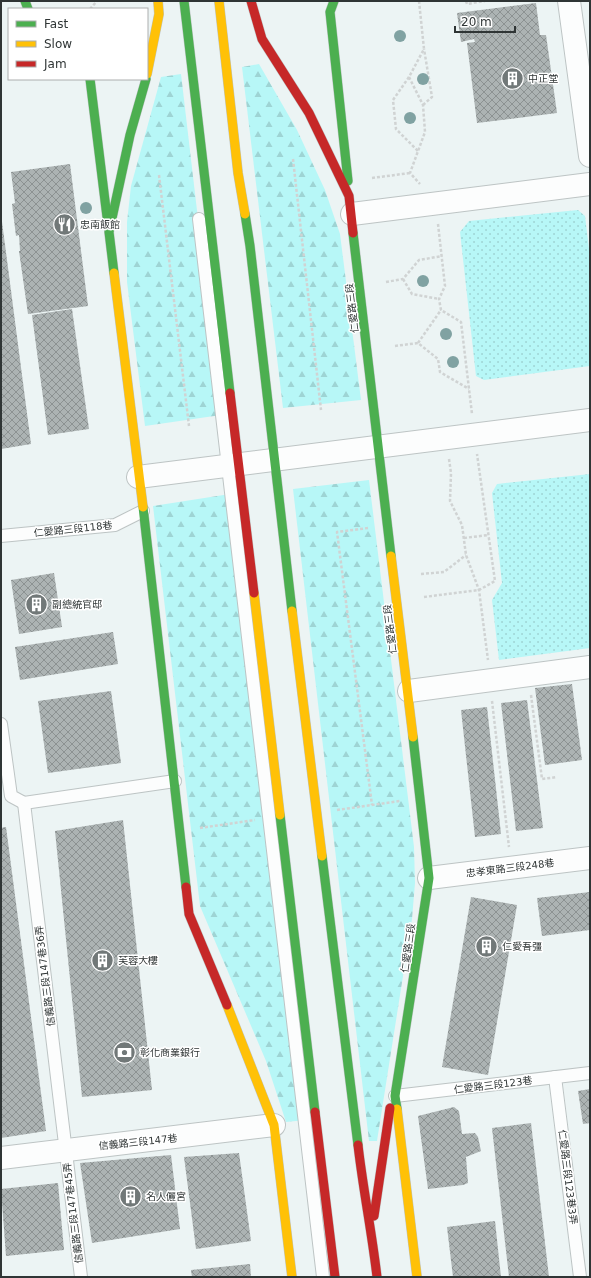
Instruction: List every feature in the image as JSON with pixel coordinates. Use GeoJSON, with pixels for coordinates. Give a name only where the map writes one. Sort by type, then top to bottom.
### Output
{"type":"FeatureCollection","features":[{"type":"Feature","properties":{"kind":"main road"},"geometry":{"type":"LineString","coordinates":[[148,69],[159,14],[158,1]]}},
{"type":"Feature","properties":{"kind":"main road"},"geometry":{"type":"LineString","coordinates":[[184,1],[233,464],[335,1277]]}},
{"type":"Feature","properties":{"kind":"main road"},"geometry":{"type":"LineString","coordinates":[[219,1],[238,173],[250,246],[273,459],[362,1181],[372,1233],[377,1277]]}},
{"type":"Feature","properties":{"kind":"main road","name":"仁愛路三段"},"geometry":{"type":"LineString","coordinates":[[250,1],[262,40],[309,113],[351,205],[378,448],[409,691],[429,878],[395,1096],[417,1277]]}},
{"type":"Feature","properties":{"kind":"main road"},"geometry":{"type":"LineString","coordinates":[[334,1],[330,12],[351,205]]}},
{"type":"Feature","properties":{"kind":"main road"},"geometry":{"type":"LineString","coordinates":[[90,80],[143,511],[189,914],[244,1045],[274,1125],[292,1277]]}},
{"type":"Feature","properties":{"kind":"main road"},"geometry":{"type":"LineString","coordinates":[[109,232],[130,135],[146,80]]}},
{"type":"Feature","properties":{"kind":"main road"},"geometry":{"type":"LineString","coordinates":[[372,1233],[388,1114],[395,1096]]}},
{"type":"Feature","properties":{"kind":"street"},"geometry":{"type":"LineString","coordinates":[[569,1],[590,156]]}},
{"type":"Feature","properties":{"kind":"street"},"geometry":{"type":"LineString","coordinates":[[351,205],[436,203],[590,184]]}},
{"type":"Feature","properties":{"kind":"street"},"geometry":{"type":"LineString","coordinates":[[138,476],[273,459],[378,448],[590,420]]}},
{"type":"Feature","properties":{"kind":"street"},"geometry":{"type":"LineString","coordinates":[[409,691],[590,668]]}},
{"type":"Feature","properties":{"kind":"street","name":"忠孝東路三段248巷"},"geometry":{"type":"LineString","coordinates":[[429,878],[590,858]]}},
{"type":"Feature","properties":{"kind":"street","name":"信義路三段147巷"},"geometry":{"type":"LineString","coordinates":[[1,1158],[274,1125]]}},
{"type":"Feature","properties":{"kind":"lane"},"geometry":{"type":"LineString","coordinates":[[173,1],[233,464],[323,1277]]}},
{"type":"Feature","properties":{"kind":"lane","name":"仁愛路三段118巷"},"geometry":{"type":"LineString","coordinates":[[1,536],[115,525],[143,511]]}},
{"type":"Feature","properties":{"kind":"lane"},"geometry":{"type":"LineString","coordinates":[[1,724],[6,797],[24,803],[175,782]]}},
{"type":"Feature","properties":{"kind":"lane","name":"信義路三段147巷36弄"},"geometry":{"type":"LineString","coordinates":[[24,803],[66,1150]]}},
{"type":"Feature","properties":{"kind":"lane","name":"仁愛路三段123巷"},"geometry":{"type":"LineString","coordinates":[[395,1096],[590,1073]]}},
{"type":"Feature","properties":{"kind":"lane","name":"仁愛路三段123巷3弄"},"geometry":{"type":"LineString","coordinates":[[555,1077],[580,1277]]}},
{"type":"Feature","properties":{"kind":"lane","name":"信義路三段147巷45弄"},"geometry":{"type":"LineString","coordinates":[[66,1150],[81,1277]]}},
{"type":"Feature","properties":{"kind":"path"},"geometry":{"type":"LineString","coordinates":[[419,1],[424,49],[432,97],[423,105]]}},
{"type":"Feature","properties":{"kind":"path"},"geometry":{"type":"LineString","coordinates":[[466,1],[466,4],[485,1]]}},
{"type":"Feature","properties":{"kind":"path"},"geometry":{"type":"LineString","coordinates":[[418,151],[396,129],[393,100],[409,78],[424,49]]}},
{"type":"Feature","properties":{"kind":"path"},"geometry":{"type":"LineString","coordinates":[[409,78],[423,105],[425,132],[410,173]]}},
{"type":"Feature","properties":{"kind":"path"},"geometry":{"type":"LineString","coordinates":[[293,159],[321,410]]}},
{"type":"Feature","properties":{"kind":"path"},"geometry":{"type":"LineString","coordinates":[[372,178],[410,173]]}},
{"type":"Feature","properties":{"kind":"path"},"geometry":{"type":"LineString","coordinates":[[410,173],[436,203],[445,286],[439,299],[441,310],[418,343]]}},
{"type":"Feature","properties":{"kind":"path"},"geometry":{"type":"LineString","coordinates":[[159,175],[189,426]]}},
{"type":"Feature","properties":{"kind":"path"},"geometry":{"type":"LineString","coordinates":[[386,282],[403,280],[419,260],[442,256]]}},
{"type":"Feature","properties":{"kind":"path"},"geometry":{"type":"LineString","coordinates":[[403,280],[412,294],[439,299]]}},
{"type":"Feature","properties":{"kind":"path"},"geometry":{"type":"LineString","coordinates":[[424,597],[479,590],[494,581],[461,322],[441,310]]}},
{"type":"Feature","properties":{"kind":"path"},"geometry":{"type":"LineString","coordinates":[[395,346],[418,343],[438,359],[440,372],[469,389]]}},
{"type":"Feature","properties":{"kind":"path"},"geometry":{"type":"LineString","coordinates":[[446,438],[451,473],[450,500],[462,525],[466,555],[479,590],[509,849]]}},
{"type":"Feature","properties":{"kind":"path"},"geometry":{"type":"LineString","coordinates":[[372,805],[338,532],[389,526]]}},
{"type":"Feature","properties":{"kind":"path"},"geometry":{"type":"LineString","coordinates":[[464,538],[488,535]]}},
{"type":"Feature","properties":{"kind":"path"},"geometry":{"type":"LineString","coordinates":[[421,574],[444,572],[466,555]]}},
{"type":"Feature","properties":{"kind":"path"},"geometry":{"type":"LineString","coordinates":[[528,675],[542,779],[557,776]]}},
{"type":"Feature","properties":{"kind":"path"},"geometry":{"type":"LineString","coordinates":[[334,810],[404,801]]}},
{"type":"Feature","properties":{"kind":"path"},"geometry":{"type":"LineString","coordinates":[[196,828],[261,820]]}},
{"type":"Feature","properties":{"kind":"green space"},"geometry":{"type":"Polygon","coordinates":[[[259,64],[297,130],[325,190],[340,234],[361,400],[283,408],[242,67],[259,64]]]}},
{"type":"Feature","properties":{"kind":"green space"},"geometry":{"type":"Polygon","coordinates":[[[181,74],[221,415],[145,426],[127,282],[127,222],[131,186],[161,77],[181,74]]]}},
{"type":"Feature","properties":{"kind":"green space"},"geometry":{"type":"Polygon","coordinates":[[[578,210],[585,216],[590,257],[590,366],[484,380],[476,376],[460,232],[469,221],[578,210]]]}},
{"type":"Feature","properties":{"kind":"green space"},"geometry":{"type":"Polygon","coordinates":[[[590,474],[590,648],[499,660],[492,600],[502,583],[492,493],[497,484],[590,474]]]}},
{"type":"Feature","properties":{"kind":"green space"},"geometry":{"type":"Polygon","coordinates":[[[369,480],[414,847],[415,883],[412,919],[377,1141],[369,1141],[293,489],[369,480]]]}},
{"type":"Feature","properties":{"kind":"green space"},"geometry":{"type":"Polygon","coordinates":[[[230,494],[306,1120],[286,1122],[266,1061],[200,906],[153,506],[230,494]]]}},
{"type":"Feature","properties":{"kind":"building","name":"中正堂"},"geometry":{"type":"Polygon","coordinates":[[[536,3],[540,35],[546,35],[557,113],[477,123],[467,43],[475,42],[474,39],[461,42],[457,13],[536,3]]]}},
{"type":"Feature","properties":{"kind":"building"},"geometry":{"type":"Polygon","coordinates":[[[70,164],[88,306],[28,314],[19,251],[19,235],[16,236],[12,204],[15,203],[11,172],[70,164]]]}},
{"type":"Feature","properties":{"kind":"building"},"geometry":{"type":"Polygon","coordinates":[[[1,214],[31,444],[1,449],[1,214]]]}},
{"type":"Feature","properties":{"kind":"building"},"geometry":{"type":"Polygon","coordinates":[[[72,309],[89,429],[48,435],[32,315],[72,309]]]}},
{"type":"Feature","properties":{"kind":"building","name":"副總統官邸"},"geometry":{"type":"Polygon","coordinates":[[[54,573],[62,627],[19,634],[11,580],[54,573]]]}},
{"type":"Feature","properties":{"kind":"building"},"geometry":{"type":"Polygon","coordinates":[[[113,632],[118,664],[20,680],[15,647],[113,632]]]}},
{"type":"Feature","properties":{"kind":"building"},"geometry":{"type":"Polygon","coordinates":[[[572,684],[582,760],[545,765],[535,688],[572,684]]]}},
{"type":"Feature","properties":{"kind":"building"},"geometry":{"type":"Polygon","coordinates":[[[111,691],[121,763],[48,773],[38,701],[111,691]]]}},
{"type":"Feature","properties":{"kind":"building"},"geometry":{"type":"Polygon","coordinates":[[[527,700],[543,828],[516,831],[501,703],[527,700]]]}},
{"type":"Feature","properties":{"kind":"building"},"geometry":{"type":"Polygon","coordinates":[[[487,707],[501,834],[475,837],[461,710],[487,707]]]}},
{"type":"Feature","properties":{"kind":"building","name":"芙蓉大樓"},"geometry":{"type":"Polygon","coordinates":[[[123,820],[152,1090],[82,1097],[55,831],[123,820]]]}},
{"type":"Feature","properties":{"kind":"building"},"geometry":{"type":"Polygon","coordinates":[[[6,827],[46,1131],[1,1138],[1,828],[6,827]]]}},
{"type":"Feature","properties":{"kind":"building"},"geometry":{"type":"Polygon","coordinates":[[[590,892],[590,930],[542,936],[537,898],[590,892]]]}},
{"type":"Feature","properties":{"kind":"building"},"geometry":{"type":"Polygon","coordinates":[[[471,897],[517,905],[488,1075],[442,1067],[471,897]]]}},
{"type":"Feature","properties":{"kind":"building"},"geometry":{"type":"Polygon","coordinates":[[[590,1089],[590,1123],[583,1124],[578,1091],[590,1089]]]}},
{"type":"Feature","properties":{"kind":"building"},"geometry":{"type":"Polygon","coordinates":[[[454,1107],[459,1111],[462,1134],[475,1133],[478,1137],[481,1151],[466,1157],[468,1183],[463,1185],[428,1189],[418,1116],[454,1107]]]}},
{"type":"Feature","properties":{"kind":"building"},"geometry":{"type":"Polygon","coordinates":[[[531,1123],[549,1277],[509,1277],[492,1128],[531,1123]]]}},
{"type":"Feature","properties":{"kind":"building"},"geometry":{"type":"Polygon","coordinates":[[[239,1153],[251,1241],[196,1249],[184,1157],[239,1153]]]}},
{"type":"Feature","properties":{"kind":"building","name":"名人儷宮"},"geometry":{"type":"Polygon","coordinates":[[[171,1155],[180,1229],[92,1243],[80,1163],[171,1155]]]}},
{"type":"Feature","properties":{"kind":"building"},"geometry":{"type":"Polygon","coordinates":[[[58,1183],[64,1250],[6,1256],[1,1189],[58,1183]]]}},
{"type":"Feature","properties":{"kind":"building"},"geometry":{"type":"Polygon","coordinates":[[[495,1221],[501,1277],[453,1277],[447,1227],[495,1221]]]}},
{"type":"Feature","properties":{"kind":"building"},"geometry":{"type":"Polygon","coordinates":[[[250,1264],[251,1277],[192,1277],[191,1270],[250,1264]]]}},
{"type":"Feature","properties":{"kind":"traffic: fast"},"geometry":{"type":"LineString","coordinates":[[25,1],[28,8]]}},
{"type":"Feature","properties":{"kind":"traffic: fast"},"geometry":{"type":"LineString","coordinates":[[184,1],[230,393]]}},
{"type":"Feature","properties":{"kind":"traffic: fast"},"geometry":{"type":"LineString","coordinates":[[334,1],[330,12],[348,181]]}},
{"type":"Feature","properties":{"kind":"traffic: fast"},"geometry":{"type":"LineString","coordinates":[[90,80],[107,217]]}},
{"type":"Feature","properties":{"kind":"traffic: fast"},"geometry":{"type":"LineString","coordinates":[[114,273],[109,232],[130,135],[146,80]]}},
{"type":"Feature","properties":{"kind":"traffic: fast"},"geometry":{"type":"LineString","coordinates":[[245,214],[250,246],[292,611]]}},
{"type":"Feature","properties":{"kind":"traffic: fast"},"geometry":{"type":"LineString","coordinates":[[353,233],[391,556]]}},
{"type":"Feature","properties":{"kind":"traffic: fast"},"geometry":{"type":"LineString","coordinates":[[143,507],[186,887]]}},
{"type":"Feature","properties":{"kind":"traffic: fast"},"geometry":{"type":"LineString","coordinates":[[397,1109],[395,1096],[429,878],[413,737]]}},
{"type":"Feature","properties":{"kind":"traffic: fast"},"geometry":{"type":"LineString","coordinates":[[280,815],[315,1112]]}},
{"type":"Feature","properties":{"kind":"traffic: fast"},"geometry":{"type":"LineString","coordinates":[[322,856],[358,1145]]}},
{"type":"Feature","properties":{"kind":"traffic: slow"},"geometry":{"type":"LineString","coordinates":[[148,69],[159,14],[158,1]]}},
{"type":"Feature","properties":{"kind":"traffic: slow"},"geometry":{"type":"LineString","coordinates":[[219,1],[238,173],[245,214]]}},
{"type":"Feature","properties":{"kind":"traffic: slow"},"geometry":{"type":"LineString","coordinates":[[114,273],[143,507]]}},
{"type":"Feature","properties":{"kind":"traffic: slow"},"geometry":{"type":"LineString","coordinates":[[391,556],[413,737]]}},
{"type":"Feature","properties":{"kind":"traffic: slow"},"geometry":{"type":"LineString","coordinates":[[254,593],[280,815]]}},
{"type":"Feature","properties":{"kind":"traffic: slow"},"geometry":{"type":"LineString","coordinates":[[292,611],[322,856]]}},
{"type":"Feature","properties":{"kind":"traffic: slow"},"geometry":{"type":"LineString","coordinates":[[227,1005],[274,1125],[292,1277]]}},
{"type":"Feature","properties":{"kind":"traffic: slow"},"geometry":{"type":"LineString","coordinates":[[397,1109],[417,1277]]}},
{"type":"Feature","properties":{"kind":"traffic: jam"},"geometry":{"type":"LineString","coordinates":[[251,1],[262,39],[309,113],[349,196],[353,233]]}},
{"type":"Feature","properties":{"kind":"traffic: jam"},"geometry":{"type":"LineString","coordinates":[[230,393],[254,593]]}},
{"type":"Feature","properties":{"kind":"traffic: jam"},"geometry":{"type":"LineString","coordinates":[[186,887],[189,914],[227,1005]]}},
{"type":"Feature","properties":{"kind":"traffic: jam"},"geometry":{"type":"LineString","coordinates":[[374,1216],[390,1108]]}},
{"type":"Feature","properties":{"kind":"traffic: jam"},"geometry":{"type":"LineString","coordinates":[[315,1112],[335,1277]]}},
{"type":"Feature","properties":{"kind":"traffic: jam"},"geometry":{"type":"LineString","coordinates":[[358,1145],[377,1277]]}},
{"type":"Feature","properties":{"kind":"place","name":"中正堂"},"geometry":{"type":"Point","coordinates":[512,78]}},
{"type":"Feature","properties":{"kind":"place","name":"忠南飯館"},"geometry":{"type":"Point","coordinates":[64,224]}},
{"type":"Feature","properties":{"kind":"place","name":"副總統官邸"},"geometry":{"type":"Point","coordinates":[36,604]}},
{"type":"Feature","properties":{"kind":"place","name":"仁愛吾彊"},"geometry":{"type":"Point","coordinates":[487,946]}},
{"type":"Feature","properties":{"kind":"place","name":"芙蓉大樓"},"geometry":{"type":"Point","coordinates":[103,960]}},
{"type":"Feature","properties":{"kind":"place","name":"彰化商業銀行"},"geometry":{"type":"Point","coordinates":[125,1052]}},
{"type":"Feature","properties":{"kind":"place","name":"名人儷宮"},"geometry":{"type":"Point","coordinates":[131,1196]}}]}
